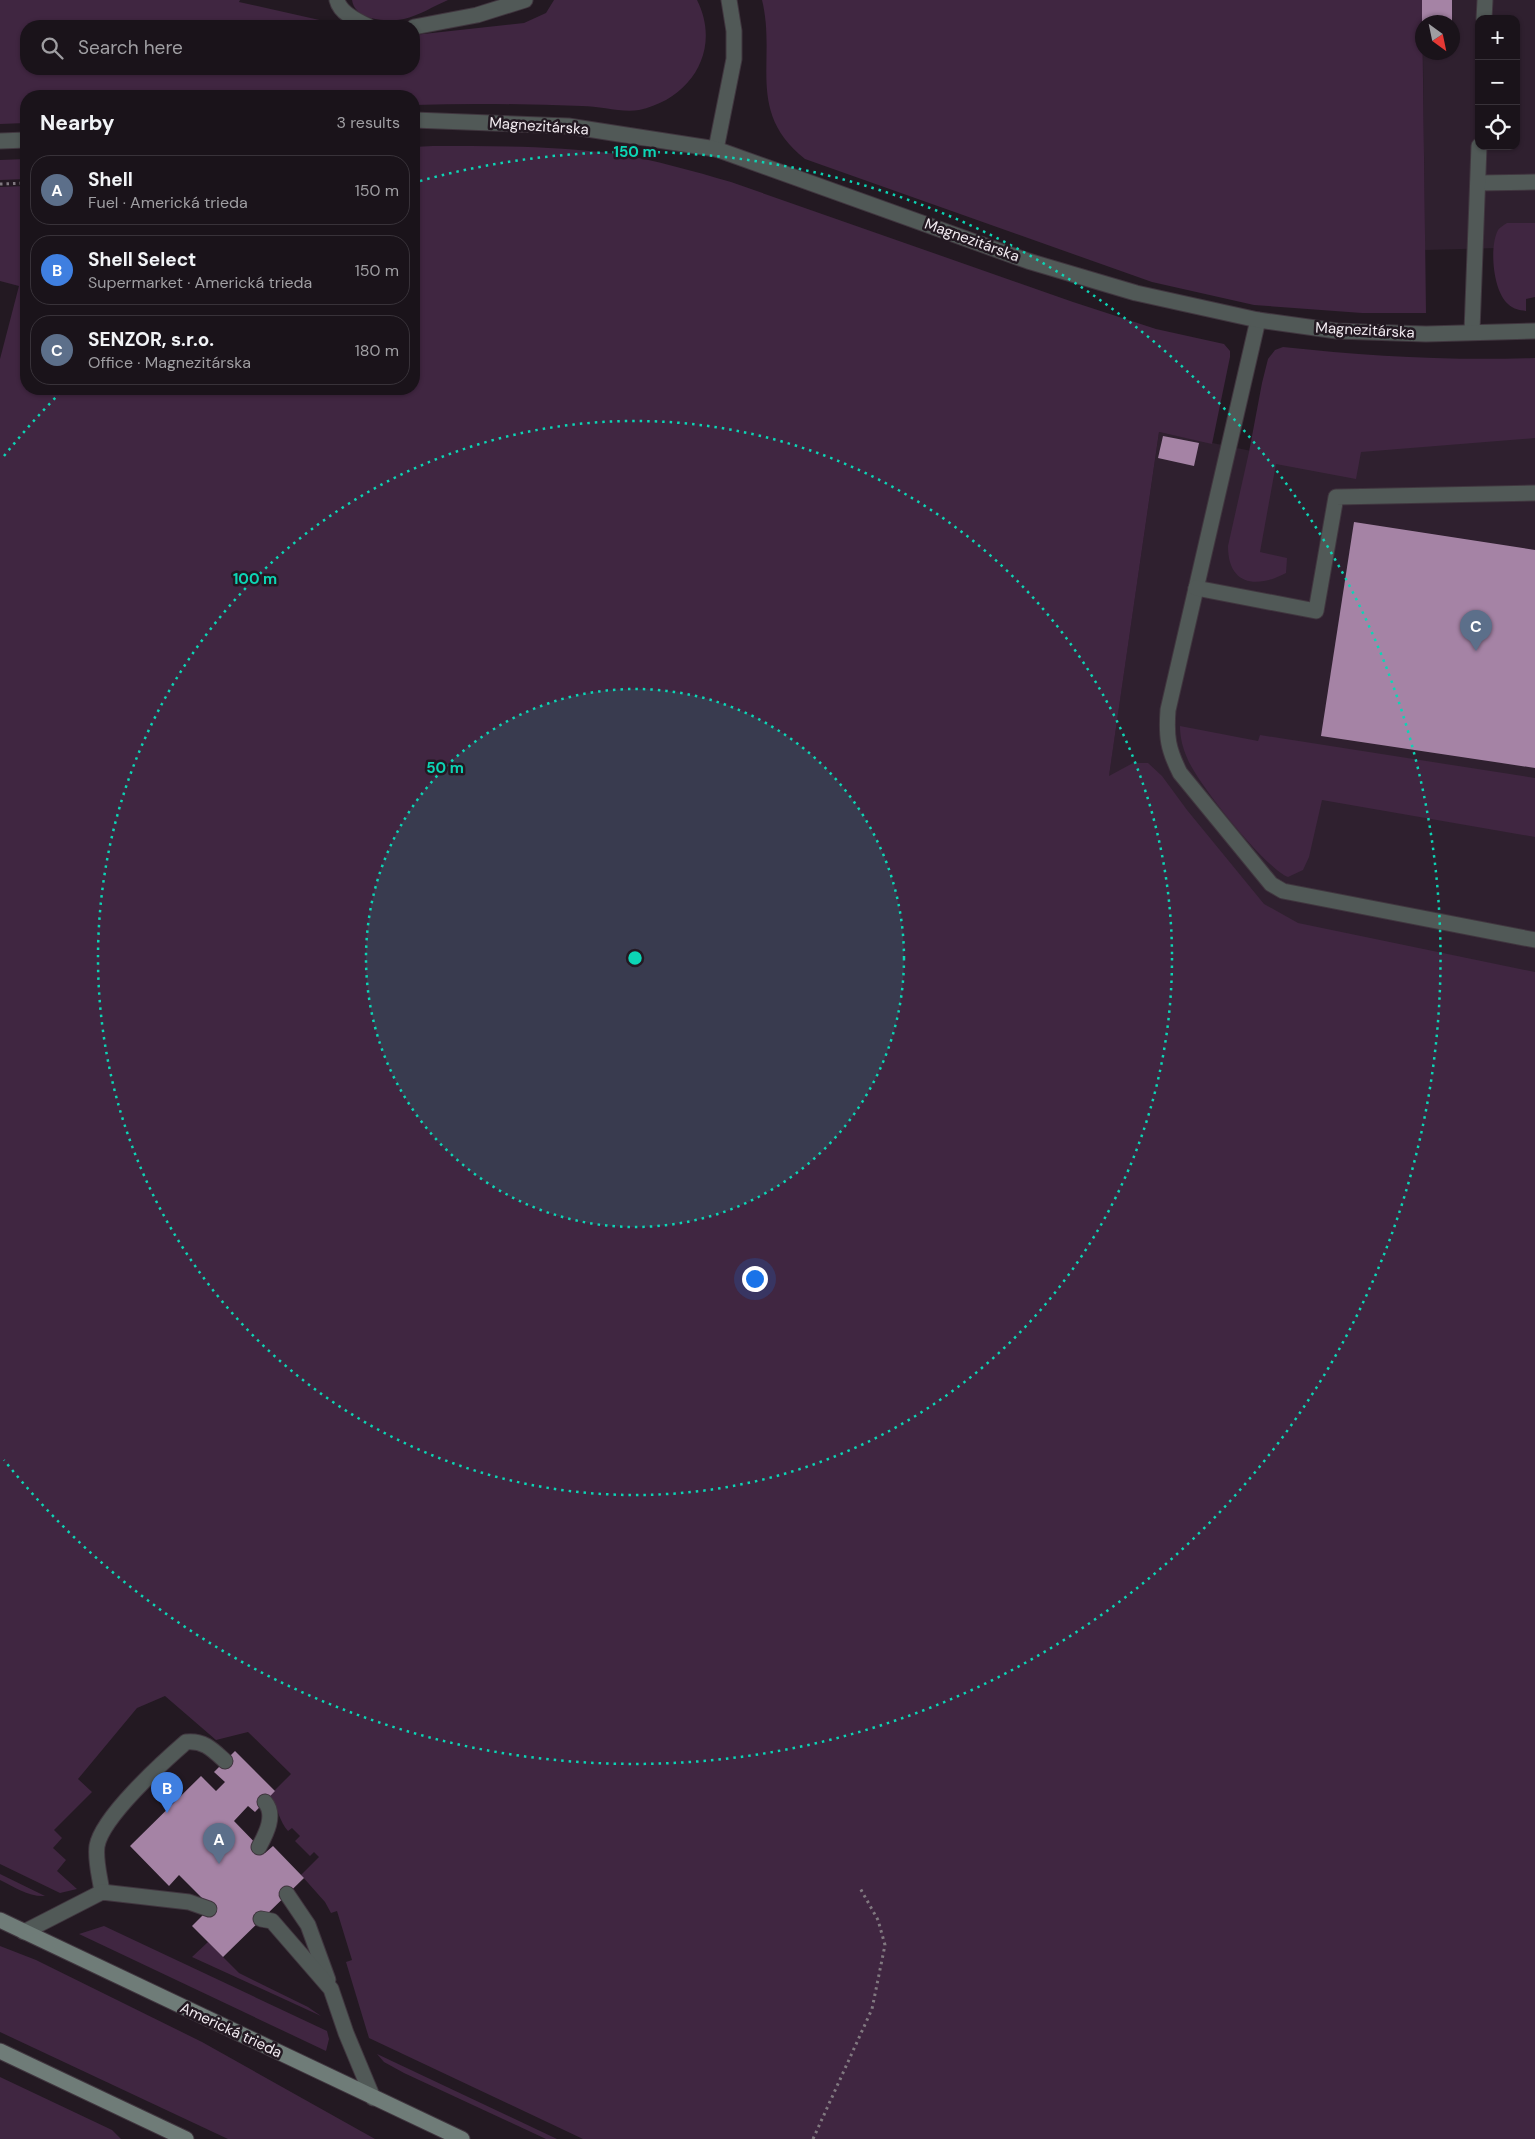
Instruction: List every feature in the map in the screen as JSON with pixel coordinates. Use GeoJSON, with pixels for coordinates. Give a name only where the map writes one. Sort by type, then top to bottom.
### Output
{"type":"FeatureCollection","features":[{"type":"Feature","properties":{"kind":"street"},"geometry":{"type":"LineString","coordinates":[[337,0],[338,4],[355,20]]}},
{"type":"Feature","properties":{"kind":"street"},"geometry":{"type":"LineString","coordinates":[[420,26],[477,15],[525,0]]}},
{"type":"Feature","properties":{"kind":"street"},"geometry":{"type":"LineString","coordinates":[[716,149],[734,59],[734,31],[729,0]]}},
{"type":"Feature","properties":{"kind":"street"},"geometry":{"type":"LineString","coordinates":[[1484,15],[1485,0]]}},
{"type":"Feature","properties":{"kind":"street","name":"Magnezitárska"},"geometry":{"type":"LineString","coordinates":[[420,120],[568,126],[716,149],[1028,261],[1136,293],[1258,320],[1338,331],[1426,334],[1472,331],[1535,331]]}},
{"type":"Feature","properties":{"kind":"street"},"geometry":{"type":"LineString","coordinates":[[0,141],[20,140]]}},
{"type":"Feature","properties":{"kind":"street"},"geometry":{"type":"LineString","coordinates":[[1472,331],[1479,150]]}},
{"type":"Feature","properties":{"kind":"street"},"geometry":{"type":"LineString","coordinates":[[1478,183],[1535,182]]}},
{"type":"Feature","properties":{"kind":"street"},"geometry":{"type":"LineString","coordinates":[[1258,320],[1168,710],[1167,732],[1169,752],[1180,773],[1271,884],[1283,891],[1535,940]]}},
{"type":"Feature","properties":{"kind":"street"},"geometry":{"type":"LineString","coordinates":[[1196,588],[1316,611],[1336,497],[1535,493]]}},
{"type":"Feature","properties":{"kind":"street"},"geometry":{"type":"LineString","coordinates":[[102,1892],[96,1859],[97,1845],[112,1817],[186,1742],[197,1741],[208,1746],[225,1761]]}},
{"type":"Feature","properties":{"kind":"street"},"geometry":{"type":"LineString","coordinates":[[259,1847],[267,1833],[270,1819],[268,1806],[265,1802]]}},
{"type":"Feature","properties":{"kind":"street"},"geometry":{"type":"LineString","coordinates":[[24,1932],[102,1892],[201,1904]]}},
{"type":"Feature","properties":{"kind":"street"},"geometry":{"type":"LineString","coordinates":[[287,1894],[308,1925],[346,2032],[373,2098]]}},
{"type":"Feature","properties":{"kind":"street"},"geometry":{"type":"LineString","coordinates":[[261,1919],[272,1921],[331,1989]]}},
{"type":"Feature","properties":{"kind":"street","name":"Americká trieda"},"geometry":{"type":"LineString","coordinates":[[0,1920],[462,2139]]}},
{"type":"Feature","properties":{"kind":"street"},"geometry":{"type":"LineString","coordinates":[[0,2051],[186,2139]]}},
{"type":"Feature","properties":{"kind":"path"},"geometry":{"type":"LineString","coordinates":[[0,184],[20,182]]}},
{"type":"Feature","properties":{"kind":"path"},"geometry":{"type":"LineString","coordinates":[[813,2139],[872,2008],[885,1945],[878,1920],[860,1888]]}},
{"type":"Feature","properties":{"kind":"shaded area"},"geometry":{"type":"Polygon","coordinates":[[[0,0],[240,0],[239,2],[319,20],[20,20],[20,75],[420,75],[420,34],[524,23],[546,13],[554,0],[697,0],[704,19],[706,37],[703,54],[697,70],[687,84],[674,95],[657,104],[639,110],[625,111],[589,106],[420,105],[420,90],[20,90],[20,123],[0,124],[0,0]]]}},
{"type":"Feature","properties":{"kind":"shaded area"},"geometry":{"type":"Polygon","coordinates":[[[352,0],[448,0],[409,18],[381,20],[359,12],[354,7],[352,0]]]}},
{"type":"Feature","properties":{"kind":"shaded area"},"geometry":{"type":"Polygon","coordinates":[[[762,0],[1422,0],[1422,15],[1415,15],[1415,60],[1423,60],[1426,313],[1362,313],[1254,305],[1152,282],[805,159],[787,141],[775,122],[769,104],[766,22],[762,0]]]}},
{"type":"Feature","properties":{"kind":"shaded area"},"geometry":{"type":"Polygon","coordinates":[[[1422,0],[1535,0],[1535,247],[1425,250],[1423,60],[1460,60],[1460,15],[1422,15],[1422,0]]]}},
{"type":"Feature","properties":{"kind":"shaded area"},"geometry":{"type":"Polygon","coordinates":[[[502,146],[571,149],[616,154],[674,166],[731,182],[1073,302],[1156,329],[1224,344],[1230,351],[1212,444],[1159,432],[1109,776],[1133,763],[1148,763],[1162,776],[1187,810],[1264,904],[1298,923],[1535,972],[1535,2139],[583,2139],[369,2038],[346,1962],[352,1960],[337,1911],[331,1913],[325,1902],[301,1875],[319,1857],[314,1852],[310,1856],[295,1841],[300,1836],[292,1828],[288,1831],[285,1828],[270,1795],[291,1774],[248,1732],[216,1740],[165,1696],[137,1708],[78,1779],[92,1792],[54,1830],[62,1838],[53,1848],[66,1860],[57,1871],[77,1889],[60,1893],[0,1864],[0,359],[19,286],[0,281],[0,187],[20,186],[20,395],[420,395],[420,147],[502,146]]]}},
{"type":"Feature","properties":{"kind":"shaded area"},"geometry":{"type":"Polygon","coordinates":[[[20,159],[20,179],[0,180],[0,160],[20,159]]]}},
{"type":"Feature","properties":{"kind":"shaded area"},"geometry":{"type":"Polygon","coordinates":[[[1507,223],[1535,223],[1535,297],[1526,299],[1526,311],[1519,310],[1508,304],[1503,298],[1496,279],[1493,257],[1495,238],[1499,229],[1507,223]]]}},
{"type":"Feature","properties":{"kind":"shaded area"},"geometry":{"type":"Polygon","coordinates":[[[1283,347],[1409,357],[1535,358],[1535,438],[1361,452],[1356,479],[1276,464],[1260,552],[1287,558],[1286,573],[1264,581],[1254,582],[1246,580],[1238,576],[1233,569],[1229,559],[1228,546],[1268,359],[1275,350],[1283,347]]]}},
{"type":"Feature","properties":{"kind":"shaded area"},"geometry":{"type":"Polygon","coordinates":[[[1535,420],[1535,1180],[1069,1049],[1159,432],[1349,471],[1356,435],[1535,420]]]}},
{"type":"Feature","properties":{"kind":"shaded area"},"geometry":{"type":"Polygon","coordinates":[[[1180,726],[1258,741],[1260,735],[1535,778],[1535,837],[1322,800],[1309,857],[1303,870],[1288,877],[1277,870],[1249,842],[1218,805],[1194,772],[1183,748],[1180,726]]]}},
{"type":"Feature","properties":{"kind":"shaded area"},"geometry":{"type":"Polygon","coordinates":[[[0,1874],[45,1896],[33,1895],[16,1888],[0,1880],[0,1874]]]}},
{"type":"Feature","properties":{"kind":"shaded area"},"geometry":{"type":"Polygon","coordinates":[[[104,1926],[327,2031],[329,2039],[326,2051],[79,1934],[104,1926]]]}},
{"type":"Feature","properties":{"kind":"shaded area"},"geometry":{"type":"Polygon","coordinates":[[[208,1942],[239,1973],[308,2007],[321,2016],[192,1957],[208,1942]]]}},
{"type":"Feature","properties":{"kind":"shaded area"},"geometry":{"type":"Polygon","coordinates":[[[0,1946],[36,1960],[202,2042],[375,2139],[228,2139],[0,2032],[0,1946]]]}},
{"type":"Feature","properties":{"kind":"shaded area"},"geometry":{"type":"Polygon","coordinates":[[[377,2054],[557,2139],[546,2139],[404,2073],[384,2062],[377,2054]]]}},
{"type":"Feature","properties":{"kind":"shaded area"},"geometry":{"type":"Polygon","coordinates":[[[0,2077],[112,2130],[121,2139],[0,2139],[0,2077]]]}},
{"type":"Feature","properties":{"kind":"building"},"geometry":{"type":"Polygon","coordinates":[[[1422,0],[1452,0],[1452,15],[1422,15],[1422,0]]]}},
{"type":"Feature","properties":{"kind":"building"},"geometry":{"type":"Polygon","coordinates":[[[1163,436],[1199,443],[1194,466],[1158,458],[1163,436]]]}},
{"type":"Feature","properties":{"kind":"building"},"geometry":{"type":"Polygon","coordinates":[[[1354,522],[1535,550],[1535,768],[1321,736],[1354,522]]]}},
{"type":"Feature","properties":{"kind":"building"},"geometry":{"type":"Polygon","coordinates":[[[235,1751],[275,1791],[255,1812],[248,1806],[234,1821],[265,1853],[273,1846],[304,1878],[223,1957],[192,1926],[211,1907],[179,1875],[169,1886],[130,1846],[201,1776],[216,1791],[225,1782],[214,1772],[235,1751]]]}},
{"type":"Feature","properties":{"kind":"place","name":"SENZOR, s.r.o."},"geometry":{"type":"Point","coordinates":[1476,651]}},
{"type":"Feature","properties":{"kind":"place","name":"Shell Select"},"geometry":{"type":"Point","coordinates":[167,1813]}},
{"type":"Feature","properties":{"kind":"place","name":"Shell"},"geometry":{"type":"Point","coordinates":[219,1864]}}]}
